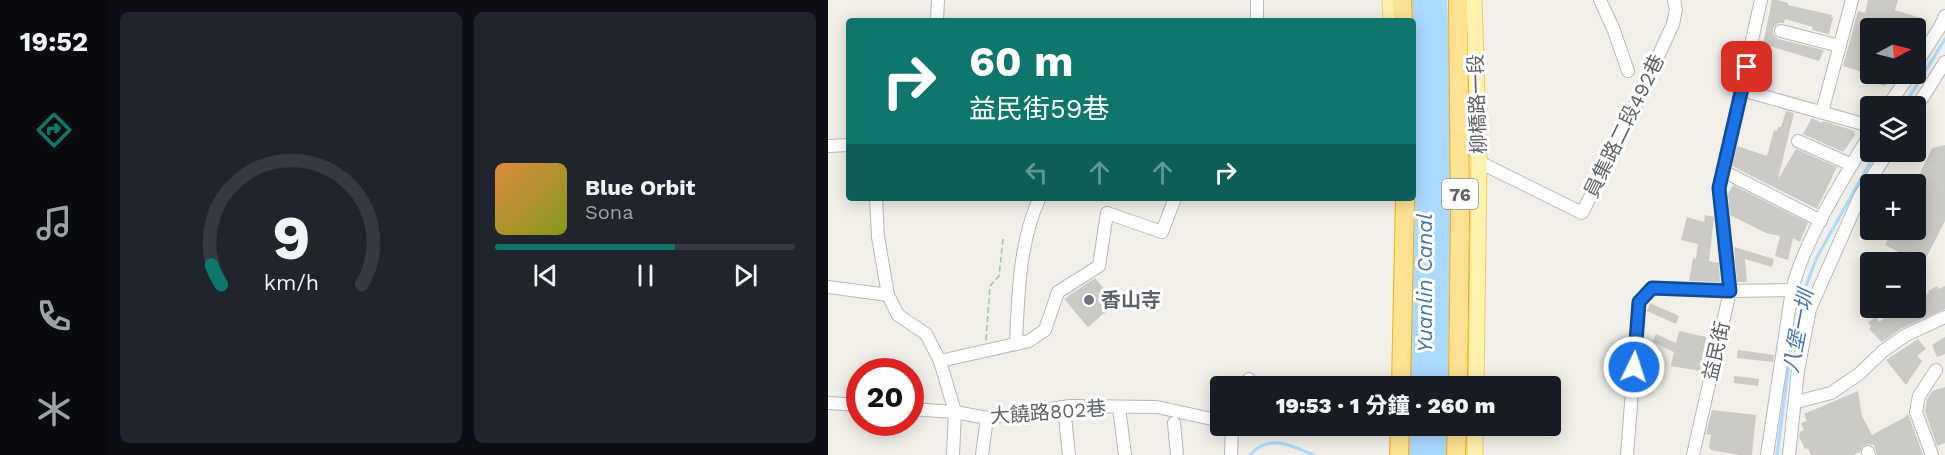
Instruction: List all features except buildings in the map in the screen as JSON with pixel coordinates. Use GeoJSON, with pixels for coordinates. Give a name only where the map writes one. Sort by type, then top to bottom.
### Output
{"type":"FeatureCollection","features":[{"type":"Feature","properties":{"kind":"highway"},"geometry":{"type":"LineString","coordinates":[[1402,0],[1403,18]]}},
{"type":"Feature","properties":{"kind":"highway","name":"76"},"geometry":{"type":"LineString","coordinates":[[1458,0],[1460,213],[1458,376]]}},
{"type":"Feature","properties":{"kind":"highway"},"geometry":{"type":"LineString","coordinates":[[1401,376],[1405,201]]}},
{"type":"Feature","properties":{"kind":"highway"},"geometry":{"type":"LineString","coordinates":[[1399,455],[1400,436]]}},
{"type":"Feature","properties":{"kind":"highway"},"geometry":{"type":"LineString","coordinates":[[1456,455],[1457,436]]}},
{"type":"Feature","properties":{"kind":"main road"},"geometry":{"type":"LineString","coordinates":[[1390,0],[1391,18]]}},
{"type":"Feature","properties":{"kind":"main road","name":"柳橋路一段"},"geometry":{"type":"LineString","coordinates":[[1474,0],[1479,162],[1476,376]]}},
{"type":"Feature","properties":{"kind":"main road"},"geometry":{"type":"LineString","coordinates":[[1394,376],[1396,201]]}},
{"type":"Feature","properties":{"kind":"main road"},"geometry":{"type":"LineString","coordinates":[[1390,455],[1391,436]]}},
{"type":"Feature","properties":{"kind":"main road"},"geometry":{"type":"LineString","coordinates":[[1475,436],[1475,455]]}},
{"type":"Feature","properties":{"kind":"street"},"geometry":{"type":"LineString","coordinates":[[937,18],[938,0]]}},
{"type":"Feature","properties":{"kind":"street"},"geometry":{"type":"LineString","coordinates":[[1257,0],[1257,18]]}},
{"type":"Feature","properties":{"kind":"street"},"geometry":{"type":"LineString","coordinates":[[1600,0],[1613,28],[1628,71]]}},
{"type":"Feature","properties":{"kind":"street","name":"員集路二段492巷"},"geometry":{"type":"LineString","coordinates":[[1479,162],[1582,213],[1620,139],[1673,24],[1676,10],[1674,0]]}},
{"type":"Feature","properties":{"kind":"street","name":"益民街"},"geometry":{"type":"LineString","coordinates":[[1692,455],[1730,291],[1719,188],[1761,0]]}},
{"type":"Feature","properties":{"kind":"street"},"geometry":{"type":"LineString","coordinates":[[1822,112],[1852,0]]}},
{"type":"Feature","properties":{"kind":"street"},"geometry":{"type":"LineString","coordinates":[[1926,49],[1945,16]]}},
{"type":"Feature","properties":{"kind":"street"},"geometry":{"type":"LineString","coordinates":[[1781,31],[1840,46]]}},
{"type":"Feature","properties":{"kind":"street"},"geometry":{"type":"LineString","coordinates":[[1924,96],[1945,62]]}},
{"type":"Feature","properties":{"kind":"street"},"geometry":{"type":"LineString","coordinates":[[1742,90],[1860,123]]}},
{"type":"Feature","properties":{"kind":"street"},"geometry":{"type":"LineString","coordinates":[[1798,141],[1852,165]]}},
{"type":"Feature","properties":{"kind":"street"},"geometry":{"type":"LineString","coordinates":[[828,146],[846,145]]}},
{"type":"Feature","properties":{"kind":"street"},"geometry":{"type":"LineString","coordinates":[[1767,455],[1792,290],[1797,271],[1821,221],[1860,151]]}},
{"type":"Feature","properties":{"kind":"street"},"geometry":{"type":"LineString","coordinates":[[1789,455],[1798,370],[1810,309],[1860,196],[1882,162]]}},
{"type":"Feature","properties":{"kind":"street"},"geometry":{"type":"LineString","coordinates":[[1723,171],[1821,221]]}},
{"type":"Feature","properties":{"kind":"street"},"geometry":{"type":"LineString","coordinates":[[876,201],[878,237],[888,295],[898,315],[926,334],[940,361],[955,412],[953,455]]}},
{"type":"Feature","properties":{"kind":"street"},"geometry":{"type":"LineString","coordinates":[[1016,344],[1022,263],[1033,213],[1038,201]]}},
{"type":"Feature","properties":{"kind":"street"},"geometry":{"type":"LineString","coordinates":[[940,361],[1029,341],[1045,330],[1058,292],[1099,266],[1107,213],[1162,232],[1174,201]]}},
{"type":"Feature","properties":{"kind":"street"},"geometry":{"type":"LineString","coordinates":[[828,286],[888,295]]}},
{"type":"Feature","properties":{"kind":"street"},"geometry":{"type":"LineString","coordinates":[[1627,455],[1639,302],[1652,288],[1730,291],[1792,290]]}},
{"type":"Feature","properties":{"kind":"street"},"geometry":{"type":"LineString","coordinates":[[1796,402],[1831,393],[1859,374],[1883,351],[1906,335],[1945,317]]}},
{"type":"Feature","properties":{"kind":"street"},"geometry":{"type":"LineString","coordinates":[[1932,455],[1916,412],[1919,396],[1936,370]]}},
{"type":"Feature","properties":{"kind":"street"},"geometry":{"type":"LineString","coordinates":[[828,403],[846,404]]}},
{"type":"Feature","properties":{"kind":"street"},"geometry":{"type":"LineString","coordinates":[[1064,407],[1069,455]]}},
{"type":"Feature","properties":{"kind":"street","name":"大饒路802巷"},"geometry":{"type":"LineString","coordinates":[[924,410],[955,412],[987,418],[1064,407],[1157,407],[1210,419]]}},
{"type":"Feature","properties":{"kind":"street"},"geometry":{"type":"LineString","coordinates":[[1119,407],[1125,455]]}},
{"type":"Feature","properties":{"kind":"street"},"geometry":{"type":"LineString","coordinates":[[982,455],[987,418]]}},
{"type":"Feature","properties":{"kind":"street"},"geometry":{"type":"LineString","coordinates":[[1174,423],[1177,455]]}},
{"type":"Feature","properties":{"kind":"street"},"geometry":{"type":"LineString","coordinates":[[1231,455],[1232,436]]}},
{"type":"Feature","properties":{"kind":"path"},"geometry":{"type":"LineString","coordinates":[[986,351],[990,286],[999,276],[1004,239]]}},
{"type":"Feature","properties":{"kind":"water","name":"Yuanlin Canal"},"geometry":{"type":"Polygon","coordinates":[[[1408,0],[1447,0],[1452,126],[1448,376],[1409,376],[1416,201],[1416,18],[1408,18],[1408,0]]]}},
{"type":"Feature","properties":{"kind":"water"},"geometry":{"type":"Polygon","coordinates":[[[1407,436],[1448,436],[1447,455],[1406,455],[1407,436]]]}},
{"type":"Feature","properties":{"kind":"waterway","name":"八堡一圳"},"geometry":{"type":"LineString","coordinates":[[1910,96],[1945,39]]}},
{"type":"Feature","properties":{"kind":"waterway","name":"八堡一圳"},"geometry":{"type":"LineString","coordinates":[[1777,455],[1792,340],[1802,296],[1817,257],[1870,162]]}},
{"type":"Feature","properties":{"kind":"waterway"},"geometry":{"type":"LineString","coordinates":[[1250,455],[1257,448],[1273,443],[1289,445],[1314,455]]}},
{"type":"Feature","properties":{"kind":"place","name":"香山寺"},"geometry":{"type":"Point","coordinates":[1089,300]}},
{"type":"Feature","properties":{"kind":"route"},"geometry":{"type":"LineString","coordinates":[[1634,367],[1639,302],[1652,288],[1730,291],[1719,188],[1747,67]]}}]}
